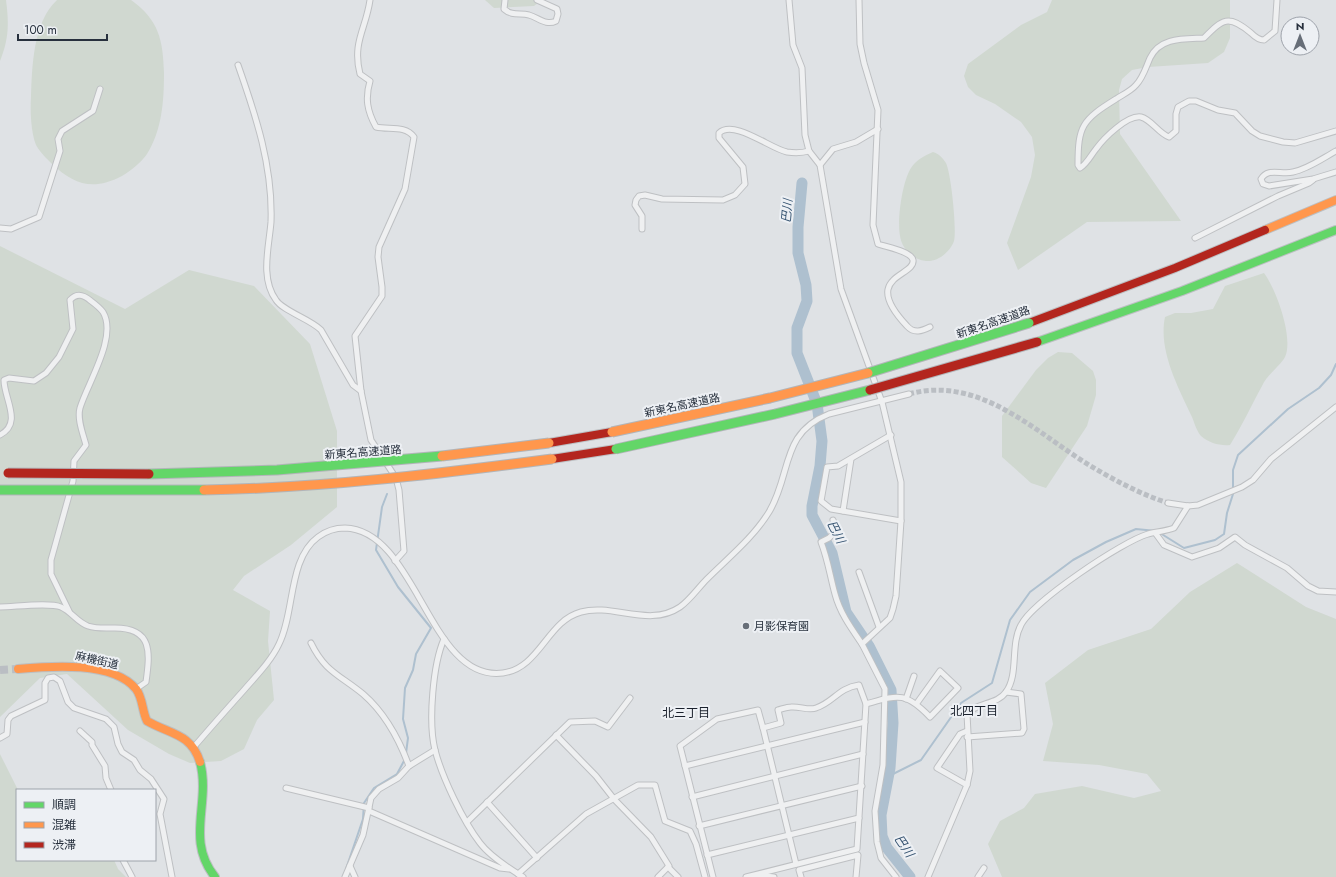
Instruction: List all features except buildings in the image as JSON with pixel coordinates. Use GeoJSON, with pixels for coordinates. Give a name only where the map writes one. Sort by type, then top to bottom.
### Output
{"type":"FeatureCollection","features":[{"type":"Feature","properties":{"kind":"main road","name":"新東名高速道路"},"geometry":{"type":"LineString","coordinates":[[4,473],[238,472],[399,461],[549,443],[612,432],[742,405],[826,384],[966,345],[1030,323],[1175,268],[1336,200]]}},
{"type":"Feature","properties":{"kind":"main road"},"geometry":{"type":"LineString","coordinates":[[0,490],[128,491],[248,488],[401,477],[552,459],[616,449],[824,404],[967,364],[1037,342],[1182,291],[1336,230]]}},
{"type":"Feature","properties":{"kind":"main road","name":"麻機街道"},"geometry":{"type":"LineString","coordinates":[[18,669],[75,667],[101,672],[123,679],[136,689]]}},
{"type":"Feature","properties":{"kind":"main road"},"geometry":{"type":"LineString","coordinates":[[136,689],[143,714],[147,721],[190,742],[198,756],[203,780],[200,844],[201,856],[215,877]]}},
{"type":"Feature","properties":{"kind":"street"},"geometry":{"type":"LineString","coordinates":[[370,0],[358,39],[356,60],[360,74],[370,81],[366,95],[372,120],[376,126],[410,131],[414,137],[405,189],[380,246],[378,257],[382,296],[355,336],[361,391],[371,440],[396,478],[399,490],[404,551],[396,561]]}},
{"type":"Feature","properties":{"kind":"street"},"geometry":{"type":"LineString","coordinates":[[504,0],[504,9],[510,14],[529,15],[546,23],[556,21],[558,14],[557,9],[537,0]]}},
{"type":"Feature","properties":{"kind":"street"},"geometry":{"type":"LineString","coordinates":[[789,0],[793,45],[802,68],[805,135],[809,151],[820,165],[841,289],[882,402],[901,482],[901,521],[896,596],[890,618],[863,643]]}},
{"type":"Feature","properties":{"kind":"street"},"geometry":{"type":"LineString","coordinates":[[858,0],[860,44],[878,110],[873,225],[875,238],[878,244],[906,252],[913,258],[910,268],[893,279],[887,288],[888,299],[908,327],[914,331],[921,331],[930,327]]}},
{"type":"Feature","properties":{"kind":"street"},"geometry":{"type":"LineString","coordinates":[[1277,0],[1275,31],[1264,40],[1256,37],[1239,23],[1226,20],[1218,23],[1204,38],[1173,40],[1160,46],[1151,56],[1136,86],[1104,106],[1084,124],[1078,139],[1078,165],[1080,168],[1084,166],[1097,148],[1112,133],[1134,117],[1146,119],[1163,135],[1169,137],[1172,136],[1176,131],[1176,114],[1178,107],[1189,101],[1196,101],[1218,110],[1235,113],[1252,131],[1260,136],[1283,142],[1295,142],[1336,131]]}},
{"type":"Feature","properties":{"kind":"street"},"geometry":{"type":"LineString","coordinates":[[238,65],[261,136],[269,177],[271,198],[267,277],[269,288],[280,304],[314,323],[321,330],[353,385],[361,391]]}},
{"type":"Feature","properties":{"kind":"street"},"geometry":{"type":"LineString","coordinates":[[0,228],[11,229],[39,217],[60,151],[58,139],[62,131],[93,111],[100,89]]}},
{"type":"Feature","properties":{"kind":"street"},"geometry":{"type":"LineString","coordinates":[[820,165],[833,149],[856,142],[878,128]]}},
{"type":"Feature","properties":{"kind":"street"},"geometry":{"type":"LineString","coordinates":[[642,229],[642,216],[635,205],[639,196],[645,195],[662,200],[722,200],[735,195],[742,188],[745,184],[743,167],[719,138],[719,133],[721,131],[731,130],[746,133],[786,152],[803,153],[809,151]]}},
{"type":"Feature","properties":{"kind":"street"},"geometry":{"type":"LineString","coordinates":[[1336,151],[1294,172],[1283,174],[1269,171],[1264,173],[1261,179],[1263,184],[1269,186],[1313,179],[1336,172]]}},
{"type":"Feature","properties":{"kind":"street"},"geometry":{"type":"LineString","coordinates":[[1195,238],[1278,196],[1309,183],[1313,179]]}},
{"type":"Feature","properties":{"kind":"street"},"geometry":{"type":"LineString","coordinates":[[0,435],[10,425],[12,416],[4,380],[9,378],[34,381],[46,373],[59,357],[73,329],[70,300],[74,296],[80,295],[86,297],[102,311],[105,319],[106,340],[94,378],[80,410],[80,421],[86,445],[74,461],[73,481],[52,560],[51,574],[56,588],[69,611],[81,623],[90,627],[127,628],[145,639],[150,657],[146,682],[136,689]]}},
{"type":"Feature","properties":{"kind":"street"},"geometry":{"type":"LineString","coordinates":[[193,748],[265,665],[280,642],[302,557],[311,543],[321,535],[339,528],[354,528],[366,532],[384,545],[396,561],[444,639],[468,665],[485,672],[503,674],[518,669],[530,660],[557,628],[570,616],[580,612],[608,610],[654,616],[680,607],[754,532],[769,513],[778,495],[789,453],[794,442],[810,423],[829,414],[882,402],[909,394]]}},
{"type":"Feature","properties":{"kind":"street"},"geometry":{"type":"LineString","coordinates":[[1168,503],[1188,506],[1198,505],[1242,487],[1252,480],[1271,459],[1336,407]]}},
{"type":"Feature","properties":{"kind":"street"},"geometry":{"type":"LineString","coordinates":[[891,435],[838,466],[827,467],[821,501],[831,509],[901,521]]}},
{"type":"Feature","properties":{"kind":"street"},"geometry":{"type":"LineString","coordinates":[[843,511],[851,459]]}},
{"type":"Feature","properties":{"kind":"street"},"geometry":{"type":"LineString","coordinates":[[928,877],[967,785],[970,771],[967,714],[971,709],[997,700],[1006,692],[1012,673],[1017,634],[1021,624],[1027,616],[1064,583],[1125,545],[1148,534],[1156,534],[1174,528],[1188,506]]}},
{"type":"Feature","properties":{"kind":"street"},"geometry":{"type":"LineString","coordinates":[[833,520],[837,530],[829,538],[821,542],[828,559],[835,595],[848,625],[863,643],[885,689],[887,698],[884,765],[875,811],[877,842],[881,858],[896,877]]}},
{"type":"Feature","properties":{"kind":"street"},"geometry":{"type":"LineString","coordinates":[[1156,534],[1164,545],[1192,557],[1219,548],[1236,537],[1246,545],[1287,568],[1308,586],[1318,591],[1336,592]]}},
{"type":"Feature","properties":{"kind":"street"},"geometry":{"type":"LineString","coordinates":[[859,572],[880,627]]}},
{"type":"Feature","properties":{"kind":"street"},"geometry":{"type":"LineString","coordinates":[[0,608],[59,606],[69,611]]}},
{"type":"Feature","properties":{"kind":"street"},"geometry":{"type":"LineString","coordinates":[[444,639],[436,660],[433,719],[435,750],[467,822],[481,845],[510,869],[521,876],[537,858],[586,814],[638,785],[655,785],[666,821],[690,831],[705,877]]}},
{"type":"Feature","properties":{"kind":"street"},"geometry":{"type":"LineString","coordinates":[[311,643],[318,658],[328,669],[364,695],[391,725],[409,766]]}},
{"type":"Feature","properties":{"kind":"street"},"geometry":{"type":"LineString","coordinates":[[866,704],[897,696],[916,703],[930,717],[958,688],[940,671],[916,703]]}},
{"type":"Feature","properties":{"kind":"street"},"geometry":{"type":"LineString","coordinates":[[906,699],[914,676]]}},
{"type":"Feature","properties":{"kind":"street"},"geometry":{"type":"LineString","coordinates":[[0,738],[7,734],[8,720],[11,716],[45,700],[45,683],[48,678],[54,677],[60,681],[68,702],[74,708],[106,719],[114,727],[118,744],[122,752],[134,760],[140,770],[151,779],[164,798],[160,814],[172,877]]}},
{"type":"Feature","properties":{"kind":"street"},"geometry":{"type":"LineString","coordinates":[[746,877],[857,849],[866,704],[860,685],[848,687],[841,691],[837,696],[815,709],[790,707],[778,710],[781,723],[763,728]]}},
{"type":"Feature","properties":{"kind":"street"},"geometry":{"type":"LineString","coordinates":[[967,785],[937,768],[960,734],[1022,733],[1024,729],[1021,694],[1006,692]]}},
{"type":"Feature","properties":{"kind":"street"},"geometry":{"type":"LineString","coordinates":[[467,822],[570,722],[595,721],[608,727],[630,698]]}},
{"type":"Feature","properties":{"kind":"street"},"geometry":{"type":"LineString","coordinates":[[713,877],[680,746],[717,719],[758,710],[796,864]]}},
{"type":"Feature","properties":{"kind":"street"},"geometry":{"type":"LineString","coordinates":[[685,766],[865,722]]}},
{"type":"Feature","properties":{"kind":"street"},"geometry":{"type":"LineString","coordinates":[[80,731],[92,742],[92,745],[105,766],[106,778],[111,789]]}},
{"type":"Feature","properties":{"kind":"street"},"geometry":{"type":"LineString","coordinates":[[556,735],[596,776],[614,799],[651,837],[668,867],[678,877]]}},
{"type":"Feature","properties":{"kind":"street"},"geometry":{"type":"LineString","coordinates":[[345,877],[364,835],[366,809],[371,798],[380,789],[398,778],[409,766],[435,750]]}},
{"type":"Feature","properties":{"kind":"street"},"geometry":{"type":"LineString","coordinates":[[692,796],[863,754]]}},
{"type":"Feature","properties":{"kind":"street"},"geometry":{"type":"LineString","coordinates":[[699,826],[862,786]]}},
{"type":"Feature","properties":{"kind":"street"},"geometry":{"type":"LineString","coordinates":[[286,788],[354,804],[500,868],[510,869]]}},
{"type":"Feature","properties":{"kind":"street"},"geometry":{"type":"LineString","coordinates":[[487,802],[537,858]]}},
{"type":"Feature","properties":{"kind":"street"},"geometry":{"type":"LineString","coordinates":[[707,855],[860,818]]}},
{"type":"Feature","properties":{"kind":"street"},"geometry":{"type":"LineString","coordinates":[[801,877],[799,870],[858,855],[856,877]]}},
{"type":"Feature","properties":{"kind":"street"},"geometry":{"type":"LineString","coordinates":[[124,861],[132,877]]}},
{"type":"Feature","properties":{"kind":"street"},"geometry":{"type":"LineString","coordinates":[[350,866],[355,877]]}},
{"type":"Feature","properties":{"kind":"street"},"geometry":{"type":"LineString","coordinates":[[658,877],[668,867]]}},
{"type":"Feature","properties":{"kind":"street"},"geometry":{"type":"LineString","coordinates":[[978,877],[984,868]]}},
{"type":"Feature","properties":{"kind":"street"},"geometry":{"type":"LineString","coordinates":[[755,875],[774,877]]}},
{"type":"Feature","properties":{"kind":"shaded area"},"geometry":{"type":"Polygon","coordinates":[[[0,0],[6,0],[8,24],[7,38],[0,61],[0,0]]]}},
{"type":"Feature","properties":{"kind":"shaded area"},"geometry":{"type":"Polygon","coordinates":[[[57,0],[131,0],[148,15],[158,32],[161,41],[164,73],[163,94],[161,115],[156,135],[147,154],[139,164],[112,181],[93,184],[76,181],[51,163],[37,147],[34,140],[31,121],[31,102],[35,46],[38,32],[43,20],[49,9],[57,0]]]}},
{"type":"Feature","properties":{"kind":"shaded area"},"geometry":{"type":"Polygon","coordinates":[[[485,0],[538,0],[538,3],[534,6],[494,8],[485,0]]]}},
{"type":"Feature","properties":{"kind":"shaded area"},"geometry":{"type":"Polygon","coordinates":[[[1052,0],[1230,0],[1230,38],[1224,52],[1208,63],[1148,67],[1132,70],[1122,79],[1119,90],[1120,134],[1181,221],[1087,222],[1018,270],[1007,243],[1031,177],[1035,155],[1032,137],[1021,122],[995,104],[976,95],[968,87],[964,76],[968,64],[1021,25],[1047,12],[1052,0]]]}},
{"type":"Feature","properties":{"kind":"shaded area"},"geometry":{"type":"Polygon","coordinates":[[[933,152],[942,157],[948,169],[953,202],[955,235],[950,249],[943,256],[935,260],[926,261],[913,256],[903,245],[900,236],[899,221],[903,191],[908,174],[920,158],[933,152]]]}},
{"type":"Feature","properties":{"kind":"shaded area"},"geometry":{"type":"Polygon","coordinates":[[[0,246],[125,309],[189,270],[254,286],[310,344],[337,431],[337,507],[291,545],[244,576],[233,590],[270,611],[268,641],[274,700],[257,720],[244,749],[221,761],[190,763],[169,754],[128,730],[67,674],[40,678],[0,717],[0,246]]]}},
{"type":"Feature","properties":{"kind":"shaded area"},"geometry":{"type":"Polygon","coordinates":[[[1264,273],[1274,290],[1285,326],[1287,349],[1285,357],[1264,382],[1230,445],[1215,444],[1201,436],[1197,430],[1175,381],[1164,342],[1165,317],[1175,313],[1191,313],[1213,309],[1225,286],[1264,273]]]}},
{"type":"Feature","properties":{"kind":"shaded area"},"geometry":{"type":"Polygon","coordinates":[[[1058,352],[1072,353],[1093,371],[1096,380],[1096,395],[1087,426],[1046,488],[1031,483],[1002,457],[1002,416],[1036,370],[1048,358],[1058,352]]]}},
{"type":"Feature","properties":{"kind":"shaded area"},"geometry":{"type":"Polygon","coordinates":[[[1237,563],[1306,607],[1336,619],[1336,877],[1002,877],[988,844],[1000,821],[1024,808],[1035,794],[1082,786],[1134,798],[1161,791],[1147,774],[1099,765],[1043,761],[1053,724],[1045,683],[1088,650],[1151,629],[1190,592],[1237,563]]]}},
{"type":"Feature","properties":{"kind":"shaded area"},"geometry":{"type":"Polygon","coordinates":[[[0,754],[18,789],[16,789],[16,861],[114,861],[118,869],[126,877],[0,877],[0,754]]]}},
{"type":"Feature","properties":{"kind":"waterway","name":"巴川"},"geometry":{"type":"LineString","coordinates":[[802,183],[798,227],[798,253],[806,285],[807,301],[797,328],[797,353],[817,404],[822,441],[820,466],[812,506],[812,515],[832,553],[846,612],[869,646],[891,690],[893,723],[890,768],[881,815],[882,836],[887,848],[910,877]]}},
{"type":"Feature","properties":{"kind":"waterway"},"geometry":{"type":"LineString","coordinates":[[1160,533],[1184,548],[1215,540],[1224,534],[1227,513],[1233,494],[1233,470],[1238,455],[1288,409],[1319,388],[1331,375],[1336,364]]}},
{"type":"Feature","properties":{"kind":"waterway"},"geometry":{"type":"LineString","coordinates":[[387,494],[382,507],[376,550],[398,587],[431,628],[416,654],[413,670],[405,688],[403,719],[408,738],[406,753]]}},
{"type":"Feature","properties":{"kind":"waterway"},"geometry":{"type":"LineString","coordinates":[[887,777],[921,760],[961,703],[992,683],[1010,620],[1030,592],[1073,560],[1106,542],[1136,529],[1156,531]]}},
{"type":"Feature","properties":{"kind":"waterway"},"geometry":{"type":"LineString","coordinates":[[346,869],[363,819],[364,803],[374,788],[397,774],[405,759]]}},
{"type":"Feature","properties":{"kind":"tunnel"},"geometry":{"type":"LineString","coordinates":[[909,394],[935,390],[959,392],[982,399],[1005,410],[1108,476],[1137,491],[1168,503]]}},
{"type":"Feature","properties":{"kind":"tunnel"},"geometry":{"type":"LineString","coordinates":[[0,670],[18,669]]}},
{"type":"Feature","properties":{"kind":"traffic: fast"},"geometry":{"type":"LineString","coordinates":[[1037,342],[1182,291],[1336,230]]}},
{"type":"Feature","properties":{"kind":"traffic: fast"},"geometry":{"type":"LineString","coordinates":[[868,373],[1029,323]]}},
{"type":"Feature","properties":{"kind":"traffic: fast"},"geometry":{"type":"LineString","coordinates":[[616,449],[775,414],[870,390]]}},
{"type":"Feature","properties":{"kind":"traffic: fast"},"geometry":{"type":"LineString","coordinates":[[149,474],[277,470],[442,456]]}},
{"type":"Feature","properties":{"kind":"traffic: fast"},"geometry":{"type":"LineString","coordinates":[[0,490],[204,490]]}},
{"type":"Feature","properties":{"kind":"traffic: fast"},"geometry":{"type":"LineString","coordinates":[[200,762],[203,777],[200,835],[206,863],[215,877]]}},
{"type":"Feature","properties":{"kind":"traffic: slow"},"geometry":{"type":"LineString","coordinates":[[1265,230],[1336,200]]}},
{"type":"Feature","properties":{"kind":"traffic: slow"},"geometry":{"type":"LineString","coordinates":[[612,432],[770,398],[868,373]]}},
{"type":"Feature","properties":{"kind":"traffic: slow"},"geometry":{"type":"LineString","coordinates":[[442,456],[549,443]]}},
{"type":"Feature","properties":{"kind":"traffic: slow"},"geometry":{"type":"LineString","coordinates":[[204,490],[248,489],[335,483],[422,475],[552,459]]}},
{"type":"Feature","properties":{"kind":"traffic: slow"},"geometry":{"type":"LineString","coordinates":[[18,669],[81,667],[112,674],[126,680],[136,689],[147,721],[185,740],[196,752],[200,762]]}},
{"type":"Feature","properties":{"kind":"traffic: jam"},"geometry":{"type":"LineString","coordinates":[[1029,323],[1175,268],[1265,230]]}},
{"type":"Feature","properties":{"kind":"traffic: jam"},"geometry":{"type":"LineString","coordinates":[[870,390],[1037,342]]}},
{"type":"Feature","properties":{"kind":"traffic: jam"},"geometry":{"type":"LineString","coordinates":[[549,443],[612,432]]}},
{"type":"Feature","properties":{"kind":"traffic: jam"},"geometry":{"type":"LineString","coordinates":[[552,459],[616,449]]}},
{"type":"Feature","properties":{"kind":"traffic: jam"},"geometry":{"type":"LineString","coordinates":[[8,473],[149,474]]}},
{"type":"Feature","properties":{"kind":"place","name":"月影保育園"},"geometry":{"type":"Point","coordinates":[746,626]}},
{"type":"Feature","properties":{"kind":"district","name":"北四丁目"},"geometry":{"type":"Point","coordinates":[974,711]}},
{"type":"Feature","properties":{"kind":"district","name":"北三丁目"},"geometry":{"type":"Point","coordinates":[686,713]}}]}
